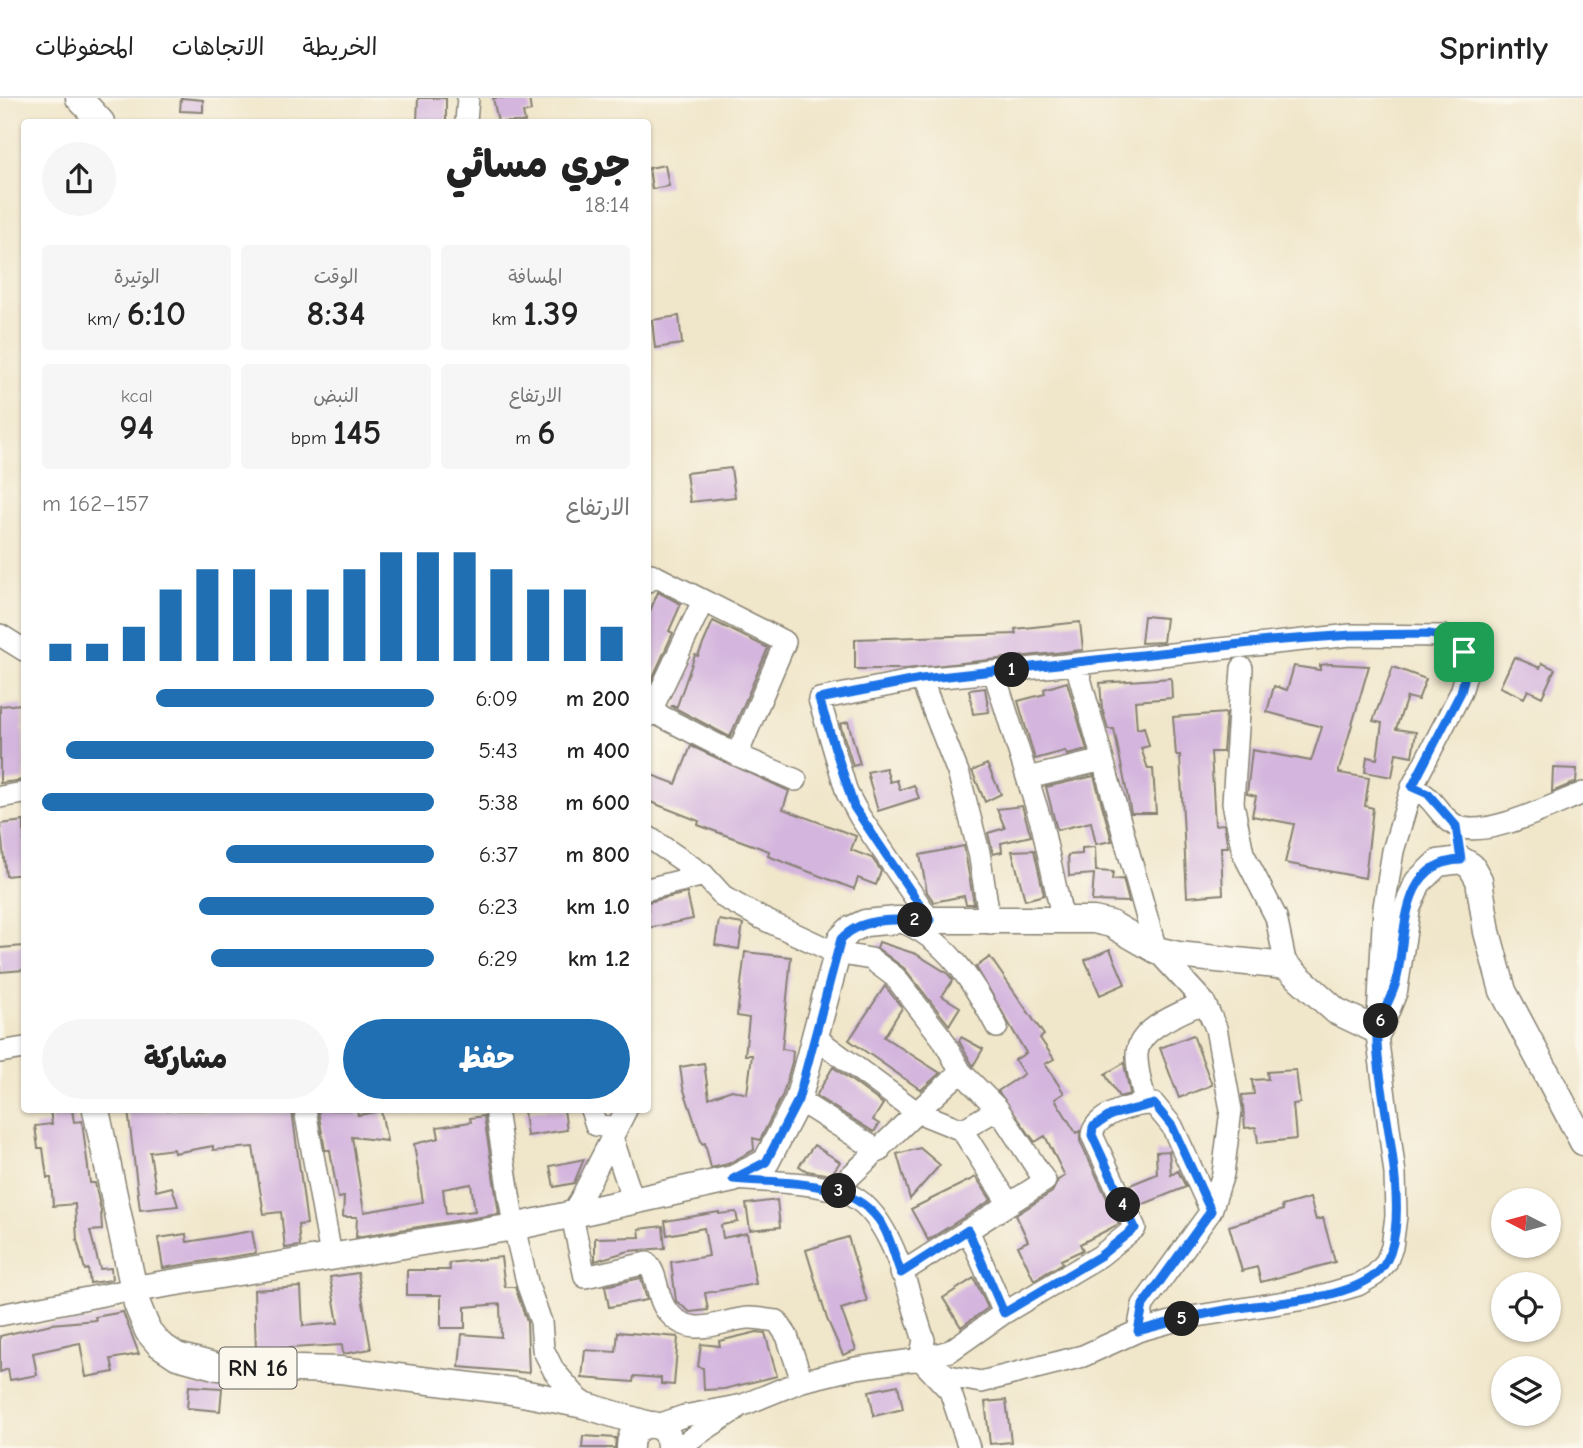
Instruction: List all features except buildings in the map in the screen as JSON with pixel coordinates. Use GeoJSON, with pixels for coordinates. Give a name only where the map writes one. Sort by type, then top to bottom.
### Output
{"type":"FeatureCollection","features":[{"type":"Feature","properties":{"kind":"main road"},"geometry":{"type":"LineString","coordinates":[[79,98],[98,119]]}},
{"type":"Feature","properties":{"kind":"main road"},"geometry":{"type":"LineString","coordinates":[[134,1289],[514,1227],[733,1179],[766,1162],[798,1100],[816,1038],[835,953],[841,939],[850,930],[865,923],[897,920],[1103,922],[1156,950],[1178,955],[1286,966],[1336,1011],[1378,1031],[1394,990],[1407,908],[1418,882],[1438,863],[1461,860],[1471,866],[1479,880],[1487,932],[1503,991],[1583,1142]]}},
{"type":"Feature","properties":{"kind":"main road","name":"RN 16"},"geometry":{"type":"LineString","coordinates":[[97,1113],[134,1289],[148,1331],[177,1356],[218,1367],[340,1370],[512,1391],[593,1408],[647,1436]]}},
{"type":"Feature","properties":{"kind":"street"},"geometry":{"type":"LineString","coordinates":[[466,119],[468,98]]}},
{"type":"Feature","properties":{"kind":"street"},"geometry":{"type":"LineString","coordinates":[[651,575],[785,642],[737,755]]}},
{"type":"Feature","properties":{"kind":"street"},"geometry":{"type":"LineString","coordinates":[[651,710],[703,601]]}},
{"type":"Feature","properties":{"kind":"street"},"geometry":{"type":"LineString","coordinates":[[920,1359],[948,1376],[981,1382],[1083,1356],[1138,1331],[1216,1312],[1317,1297],[1359,1285],[1386,1263],[1392,1247],[1396,1216],[1395,1174],[1382,1085],[1378,1031],[1378,962],[1384,907],[1393,851],[1412,787],[1461,692],[1467,664],[1464,652],[1456,640],[1429,634],[1351,635],[921,679],[819,699],[854,807],[930,920]]}},
{"type":"Feature","properties":{"kind":"street"},"geometry":{"type":"LineString","coordinates":[[0,635],[21,648]]}},
{"type":"Feature","properties":{"kind":"street"},"geometry":{"type":"LineString","coordinates":[[1076,664],[1156,950],[1204,1002],[1216,1028],[1231,1110],[1223,1174],[1211,1211],[1143,1305],[1138,1331]]}},
{"type":"Feature","properties":{"kind":"street"},"geometry":{"type":"LineString","coordinates":[[1242,668],[1233,803],[1243,853],[1276,917],[1286,966]]}},
{"type":"Feature","properties":{"kind":"street"},"geometry":{"type":"LineString","coordinates":[[994,672],[1028,778],[1063,921]]}},
{"type":"Feature","properties":{"kind":"street"},"geometry":{"type":"LineString","coordinates":[[921,679],[959,775],[979,852],[990,923]]}},
{"type":"Feature","properties":{"kind":"street"},"geometry":{"type":"LineString","coordinates":[[651,715],[796,780]]}},
{"type":"Feature","properties":{"kind":"street"},"geometry":{"type":"LineString","coordinates":[[1028,778],[1102,760]]}},
{"type":"Feature","properties":{"kind":"street"},"geometry":{"type":"LineString","coordinates":[[1412,787],[1428,794],[1456,826],[1461,860]]}},
{"type":"Feature","properties":{"kind":"street"},"geometry":{"type":"LineString","coordinates":[[1456,826],[1475,830],[1496,826],[1583,793]]}},
{"type":"Feature","properties":{"kind":"street"},"geometry":{"type":"LineString","coordinates":[[0,797],[21,794]]}},
{"type":"Feature","properties":{"kind":"street"},"geometry":{"type":"LineString","coordinates":[[651,839],[704,875],[725,898],[835,953],[871,959],[895,977],[942,1038],[961,1072],[998,1109],[1045,1181],[901,1273]]}},
{"type":"Feature","properties":{"kind":"street"},"geometry":{"type":"LineString","coordinates":[[651,888],[704,875]]}},
{"type":"Feature","properties":{"kind":"street"},"geometry":{"type":"LineString","coordinates":[[897,920],[918,928],[974,983],[997,1027]]}},
{"type":"Feature","properties":{"kind":"street"},"geometry":{"type":"LineString","coordinates":[[1145,1104],[1137,1059],[1139,1044],[1154,1028],[1204,1002]]}},
{"type":"Feature","properties":{"kind":"street"},"geometry":{"type":"LineString","coordinates":[[816,1038],[915,1111],[962,1130],[1009,1204]]}},
{"type":"Feature","properties":{"kind":"street"},"geometry":{"type":"LineString","coordinates":[[0,1052],[21,1048]]}},
{"type":"Feature","properties":{"kind":"street"},"geometry":{"type":"LineString","coordinates":[[835,1190],[879,1151],[915,1111],[961,1072]]}},
{"type":"Feature","properties":{"kind":"street"},"geometry":{"type":"LineString","coordinates":[[798,1100],[879,1151]]}},
{"type":"Feature","properties":{"kind":"street"},"geometry":{"type":"LineString","coordinates":[[677,1448],[743,1405],[802,1381],[856,1368],[950,1352],[1004,1313],[1100,1256],[1135,1228],[1092,1135],[1093,1127],[1099,1121],[1145,1104],[1154,1104],[1172,1126],[1211,1211]]}},
{"type":"Feature","properties":{"kind":"street"},"geometry":{"type":"LineString","coordinates":[[962,1130],[998,1109]]}},
{"type":"Feature","properties":{"kind":"street"},"geometry":{"type":"LineString","coordinates":[[306,1113],[331,1256]]}},
{"type":"Feature","properties":{"kind":"street"},"geometry":{"type":"LineString","coordinates":[[496,1113],[514,1227],[528,1286],[541,1322],[543,1349],[555,1371],[593,1408]]}},
{"type":"Feature","properties":{"kind":"street"},"geometry":{"type":"LineString","coordinates":[[592,1113],[596,1125],[618,1125]]}},
{"type":"Feature","properties":{"kind":"street"},"geometry":{"type":"LineString","coordinates":[[618,1125],[634,1200]]}},
{"type":"Feature","properties":{"kind":"street"},"geometry":{"type":"LineString","coordinates":[[618,1125],[572,1216],[585,1277],[647,1263],[652,1269],[667,1312],[684,1323],[699,1327],[725,1325],[747,1317],[777,1321],[787,1336],[802,1381]]}},
{"type":"Feature","properties":{"kind":"street"},"geometry":{"type":"LineString","coordinates":[[733,1179],[775,1181],[835,1190],[847,1193],[863,1204],[883,1226],[901,1273],[924,1340],[920,1359]]}},
{"type":"Feature","properties":{"kind":"street"},"geometry":{"type":"LineString","coordinates":[[968,1230],[1004,1313]]}},
{"type":"Feature","properties":{"kind":"street"},"geometry":{"type":"LineString","coordinates":[[0,1315],[134,1289]]}},
{"type":"Feature","properties":{"kind":"street"},"geometry":{"type":"LineString","coordinates":[[920,1359],[950,1391],[969,1448]]}},
{"type":"Feature","properties":{"kind":"street"},"geometry":{"type":"LineString","coordinates":[[647,1436],[684,1416],[743,1405]]}},
{"type":"Feature","properties":{"kind":"route"},"geometry":{"type":"LineString","coordinates":[[1351,635],[1444,636],[1456,640],[1464,652],[1467,664],[1461,692],[1412,787],[1428,794],[1456,826],[1461,860],[1438,863],[1418,882],[1407,908],[1400,966],[1394,990],[1385,1006],[1377,1035],[1395,1174],[1396,1216],[1392,1247],[1386,1263],[1376,1275],[1359,1285],[1317,1297],[1226,1310],[1138,1331],[1143,1305],[1158,1281],[1205,1223],[1211,1211],[1172,1126],[1154,1104],[1145,1104],[1111,1115],[1093,1127],[1092,1135],[1135,1228],[1100,1256],[1004,1313],[968,1230],[901,1273],[883,1226],[863,1204],[847,1193],[775,1181],[733,1179],[766,1162],[798,1100],[816,1038],[835,953],[841,939],[850,930],[865,923],[930,920],[908,883],[854,807],[847,793],[819,699],[921,679],[1191,652],[1269,641],[1351,635]]}}]}
